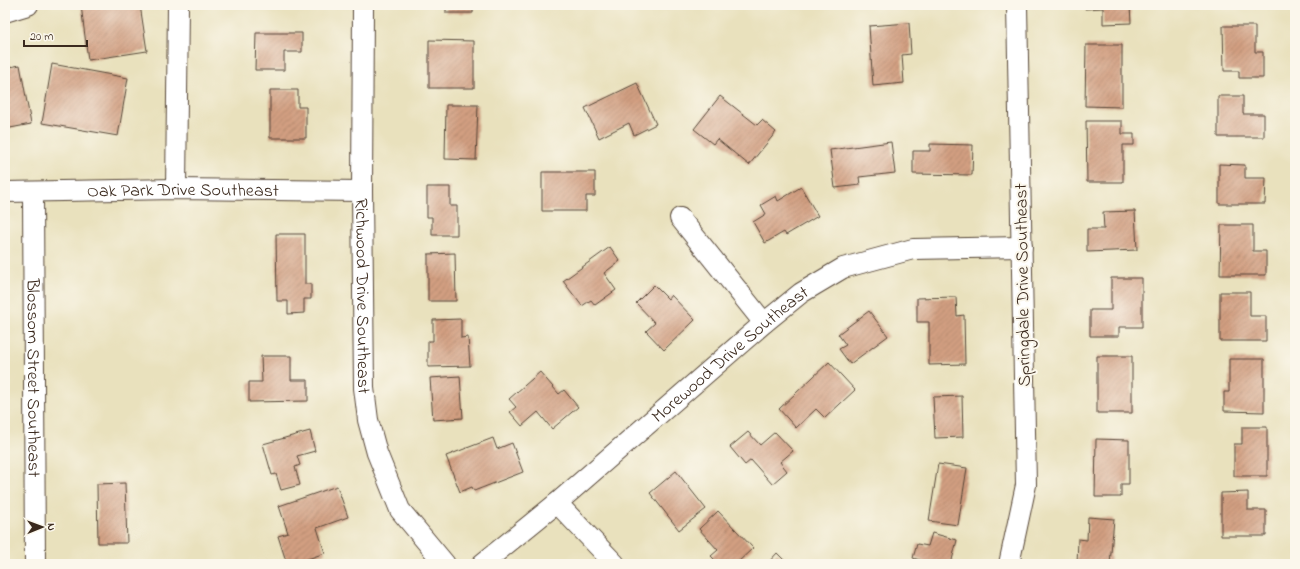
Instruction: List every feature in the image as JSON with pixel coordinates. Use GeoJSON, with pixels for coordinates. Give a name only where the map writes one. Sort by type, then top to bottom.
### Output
{"type":"FeatureCollection","features":[{"type":"Feature","properties":{"kind":"street"},"geometry":{"type":"LineString","coordinates":[[5,12],[28,5]]}},
{"type":"Feature","properties":{"kind":"street"},"geometry":{"type":"LineString","coordinates":[[176,189],[178,5]]}},
{"type":"Feature","properties":{"kind":"street","name":"Richwood Drive Southeast"},"geometry":{"type":"LineString","coordinates":[[362,5],[364,388],[368,420],[377,453],[400,510],[445,564]]}},
{"type":"Feature","properties":{"kind":"street","name":"Springdale Drive Southeast"},"geometry":{"type":"LineString","coordinates":[[1009,564],[1026,485],[1017,5]]}},
{"type":"Feature","properties":{"kind":"street","name":"Oak Park Drive Southeast"},"geometry":{"type":"LineString","coordinates":[[5,192],[176,189],[362,191]]}},
{"type":"Feature","properties":{"kind":"street","name":"Blossom Street Southeast"},"geometry":{"type":"LineString","coordinates":[[33,192],[35,564]]}},
{"type":"Feature","properties":{"kind":"street"},"geometry":{"type":"LineString","coordinates":[[680,218],[764,323]]}},
{"type":"Feature","properties":{"kind":"street","name":"Morewood Drive Southeast"},"geometry":{"type":"LineString","coordinates":[[482,564],[556,503],[764,323],[801,293],[843,268],[914,249],[1022,246]]}},
{"type":"Feature","properties":{"kind":"street"},"geometry":{"type":"LineString","coordinates":[[556,503],[615,564]]}},
{"type":"Feature","properties":{"kind":"building"},"geometry":{"type":"Polygon","coordinates":[[[81,5],[140,5],[147,51],[88,60],[81,5]]]}},
{"type":"Feature","properties":{"kind":"building"},"geometry":{"type":"Polygon","coordinates":[[[446,5],[473,5],[473,13],[446,13],[446,5]]]}},
{"type":"Feature","properties":{"kind":"building"},"geometry":{"type":"Polygon","coordinates":[[[681,5],[694,5],[694,8],[681,5]]]}},
{"type":"Feature","properties":{"kind":"building"},"geometry":{"type":"Polygon","coordinates":[[[1085,5],[1130,5],[1131,23],[1103,24],[1103,8],[1085,9],[1085,5]]]}},
{"type":"Feature","properties":{"kind":"building"},"geometry":{"type":"Polygon","coordinates":[[[909,23],[911,54],[902,55],[904,83],[873,86],[869,26],[909,23]]]}},
{"type":"Feature","properties":{"kind":"building"},"geometry":{"type":"Polygon","coordinates":[[[1223,26],[1255,26],[1255,52],[1263,52],[1263,78],[1239,78],[1239,71],[1224,71],[1223,26]]]}},
{"type":"Feature","properties":{"kind":"building"},"geometry":{"type":"Polygon","coordinates":[[[256,33],[302,33],[302,52],[284,52],[284,70],[255,70],[256,33]]]}},
{"type":"Feature","properties":{"kind":"building"},"geometry":{"type":"Polygon","coordinates":[[[429,40],[474,41],[474,88],[429,88],[429,40]]]}},
{"type":"Feature","properties":{"kind":"building"},"geometry":{"type":"Polygon","coordinates":[[[1086,45],[1122,45],[1122,107],[1085,106],[1086,45]]]}},
{"type":"Feature","properties":{"kind":"building"},"geometry":{"type":"Polygon","coordinates":[[[52,64],[128,78],[118,136],[42,123],[52,64]]]}},
{"type":"Feature","properties":{"kind":"building"},"geometry":{"type":"Polygon","coordinates":[[[20,65],[31,124],[5,129],[5,68],[20,65]]]}},
{"type":"Feature","properties":{"kind":"building"},"geometry":{"type":"Polygon","coordinates":[[[637,83],[656,124],[634,135],[629,123],[599,138],[585,108],[637,83]]]}},
{"type":"Feature","properties":{"kind":"building"},"geometry":{"type":"Polygon","coordinates":[[[270,90],[298,90],[298,107],[306,107],[306,138],[270,138],[270,90]]]}},
{"type":"Feature","properties":{"kind":"building"},"geometry":{"type":"Polygon","coordinates":[[[720,96],[757,125],[762,120],[776,132],[749,165],[717,139],[713,144],[694,129],[720,96]]]}},
{"type":"Feature","properties":{"kind":"building"},"geometry":{"type":"Polygon","coordinates":[[[1218,96],[1243,96],[1243,114],[1264,114],[1264,137],[1218,137],[1218,96]]]}},
{"type":"Feature","properties":{"kind":"building"},"geometry":{"type":"Polygon","coordinates":[[[446,105],[478,105],[476,160],[445,159],[446,105]]]}},
{"type":"Feature","properties":{"kind":"building"},"geometry":{"type":"Polygon","coordinates":[[[1086,121],[1122,121],[1122,134],[1134,134],[1134,145],[1123,145],[1123,182],[1087,182],[1086,121]]]}},
{"type":"Feature","properties":{"kind":"building"},"geometry":{"type":"Polygon","coordinates":[[[891,142],[895,173],[859,177],[860,185],[835,188],[830,150],[891,142]]]}},
{"type":"Feature","properties":{"kind":"building"},"geometry":{"type":"Polygon","coordinates":[[[930,144],[973,145],[972,175],[913,174],[913,151],[930,151],[930,144]]]}},
{"type":"Feature","properties":{"kind":"building"},"geometry":{"type":"Polygon","coordinates":[[[1219,164],[1245,165],[1245,178],[1266,178],[1265,204],[1219,204],[1219,164]]]}},
{"type":"Feature","properties":{"kind":"building"},"geometry":{"type":"Polygon","coordinates":[[[542,172],[595,172],[595,196],[586,196],[586,211],[542,211],[542,172]]]}},
{"type":"Feature","properties":{"kind":"building"},"geometry":{"type":"Polygon","coordinates":[[[427,187],[450,187],[450,206],[457,206],[457,235],[432,235],[432,217],[427,217],[427,187]]]}},
{"type":"Feature","properties":{"kind":"building"},"geometry":{"type":"Polygon","coordinates":[[[801,187],[818,216],[786,235],[784,232],[765,243],[753,222],[766,214],[761,205],[776,196],[778,201],[801,187]]]}},
{"type":"Feature","properties":{"kind":"building"},"geometry":{"type":"Polygon","coordinates":[[[1135,211],[1137,250],[1087,252],[1087,229],[1104,229],[1103,212],[1135,211]]]}},
{"type":"Feature","properties":{"kind":"building"},"geometry":{"type":"Polygon","coordinates":[[[1221,225],[1253,225],[1253,251],[1266,251],[1266,275],[1220,275],[1221,225]]]}},
{"type":"Feature","properties":{"kind":"building"},"geometry":{"type":"Polygon","coordinates":[[[276,234],[305,234],[305,284],[311,284],[311,299],[304,299],[304,313],[288,314],[288,301],[277,301],[276,234]]]}},
{"type":"Feature","properties":{"kind":"building"},"geometry":{"type":"Polygon","coordinates":[[[610,247],[620,261],[604,273],[616,290],[595,305],[591,300],[582,306],[563,281],[610,247]]]}},
{"type":"Feature","properties":{"kind":"building"},"geometry":{"type":"Polygon","coordinates":[[[455,253],[456,301],[428,301],[428,254],[455,253]]]}},
{"type":"Feature","properties":{"kind":"building"},"geometry":{"type":"Polygon","coordinates":[[[1111,278],[1142,278],[1142,327],[1119,327],[1119,336],[1090,336],[1090,310],[1111,310],[1111,278]]]}},
{"type":"Feature","properties":{"kind":"building"},"geometry":{"type":"Polygon","coordinates":[[[654,285],[668,299],[671,295],[695,320],[664,350],[646,331],[655,323],[636,303],[654,285]]]}},
{"type":"Feature","properties":{"kind":"building"},"geometry":{"type":"Polygon","coordinates":[[[1220,292],[1250,292],[1250,316],[1266,316],[1266,341],[1220,341],[1220,292]]]}},
{"type":"Feature","properties":{"kind":"building"},"geometry":{"type":"Polygon","coordinates":[[[956,297],[957,316],[964,315],[965,364],[929,365],[929,322],[917,322],[917,298],[956,297]]]}},
{"type":"Feature","properties":{"kind":"building"},"geometry":{"type":"Polygon","coordinates":[[[869,311],[888,336],[850,364],[839,349],[846,345],[838,334],[869,311]]]}},
{"type":"Feature","properties":{"kind":"building"},"geometry":{"type":"Polygon","coordinates":[[[461,319],[461,338],[468,337],[470,366],[428,367],[428,341],[433,341],[433,320],[461,319]]]}},
{"type":"Feature","properties":{"kind":"building"},"geometry":{"type":"Polygon","coordinates":[[[261,356],[291,356],[291,380],[308,380],[308,401],[249,402],[249,382],[262,382],[261,356]]]}},
{"type":"Feature","properties":{"kind":"building"},"geometry":{"type":"Polygon","coordinates":[[[1097,356],[1132,356],[1132,413],[1097,413],[1097,356]]]}},
{"type":"Feature","properties":{"kind":"building"},"geometry":{"type":"Polygon","coordinates":[[[1229,359],[1264,359],[1264,412],[1224,411],[1224,392],[1229,392],[1229,359]]]}},
{"type":"Feature","properties":{"kind":"building"},"geometry":{"type":"Polygon","coordinates":[[[829,362],[855,390],[825,418],[816,409],[796,428],[779,409],[829,362]]]}},
{"type":"Feature","properties":{"kind":"building"},"geometry":{"type":"Polygon","coordinates":[[[540,372],[559,394],[564,390],[578,407],[552,429],[538,412],[522,426],[510,412],[516,407],[509,399],[540,372]]]}},
{"type":"Feature","properties":{"kind":"building"},"geometry":{"type":"Polygon","coordinates":[[[460,376],[463,418],[433,420],[430,378],[460,376]]]}},
{"type":"Feature","properties":{"kind":"building"},"geometry":{"type":"Polygon","coordinates":[[[962,396],[963,437],[935,438],[933,397],[962,396]]]}},
{"type":"Feature","properties":{"kind":"building"},"geometry":{"type":"Polygon","coordinates":[[[1242,427],[1267,427],[1267,476],[1234,476],[1234,444],[1242,444],[1242,427]]]}},
{"type":"Feature","properties":{"kind":"building"},"geometry":{"type":"Polygon","coordinates":[[[310,431],[315,451],[297,456],[300,465],[295,467],[300,485],[281,490],[276,474],[272,475],[263,444],[310,431]]]}},
{"type":"Feature","properties":{"kind":"building"},"geometry":{"type":"Polygon","coordinates":[[[748,432],[760,445],[775,432],[793,451],[780,462],[787,471],[772,484],[751,460],[745,465],[730,447],[748,432]]]}},
{"type":"Feature","properties":{"kind":"building"},"geometry":{"type":"Polygon","coordinates":[[[493,438],[497,449],[512,443],[523,472],[474,491],[472,487],[460,492],[446,456],[493,438]]]}},
{"type":"Feature","properties":{"kind":"building"},"geometry":{"type":"Polygon","coordinates":[[[1096,439],[1129,440],[1129,484],[1121,484],[1121,497],[1095,497],[1096,439]]]}},
{"type":"Feature","properties":{"kind":"building"},"geometry":{"type":"Polygon","coordinates":[[[938,464],[967,468],[958,525],[929,521],[938,464]]]}},
{"type":"Feature","properties":{"kind":"building"},"geometry":{"type":"Polygon","coordinates":[[[676,471],[706,509],[679,530],[650,493],[676,471]]]}},
{"type":"Feature","properties":{"kind":"building"},"geometry":{"type":"Polygon","coordinates":[[[125,483],[127,543],[98,543],[97,484],[125,483]]]}},
{"type":"Feature","properties":{"kind":"building"},"geometry":{"type":"Polygon","coordinates":[[[337,486],[348,517],[317,528],[325,553],[293,564],[287,564],[278,536],[288,533],[279,506],[337,486]]]}},
{"type":"Feature","properties":{"kind":"building"},"geometry":{"type":"Polygon","coordinates":[[[1248,492],[1248,510],[1266,510],[1266,536],[1221,536],[1221,493],[1248,492]]]}},
{"type":"Feature","properties":{"kind":"building"},"geometry":{"type":"Polygon","coordinates":[[[718,511],[753,548],[736,564],[719,564],[711,556],[718,550],[699,529],[718,511]]]}},
{"type":"Feature","properties":{"kind":"building"},"geometry":{"type":"Polygon","coordinates":[[[1088,517],[1114,519],[1110,564],[1077,564],[1078,539],[1087,540],[1088,517]]]}},
{"type":"Feature","properties":{"kind":"building"},"geometry":{"type":"Polygon","coordinates":[[[932,533],[957,540],[951,564],[922,564],[923,561],[913,558],[917,544],[928,546],[932,533]]]}},
{"type":"Feature","properties":{"kind":"building"},"geometry":{"type":"Polygon","coordinates":[[[777,553],[788,564],[767,564],[777,553]]]}}]}
